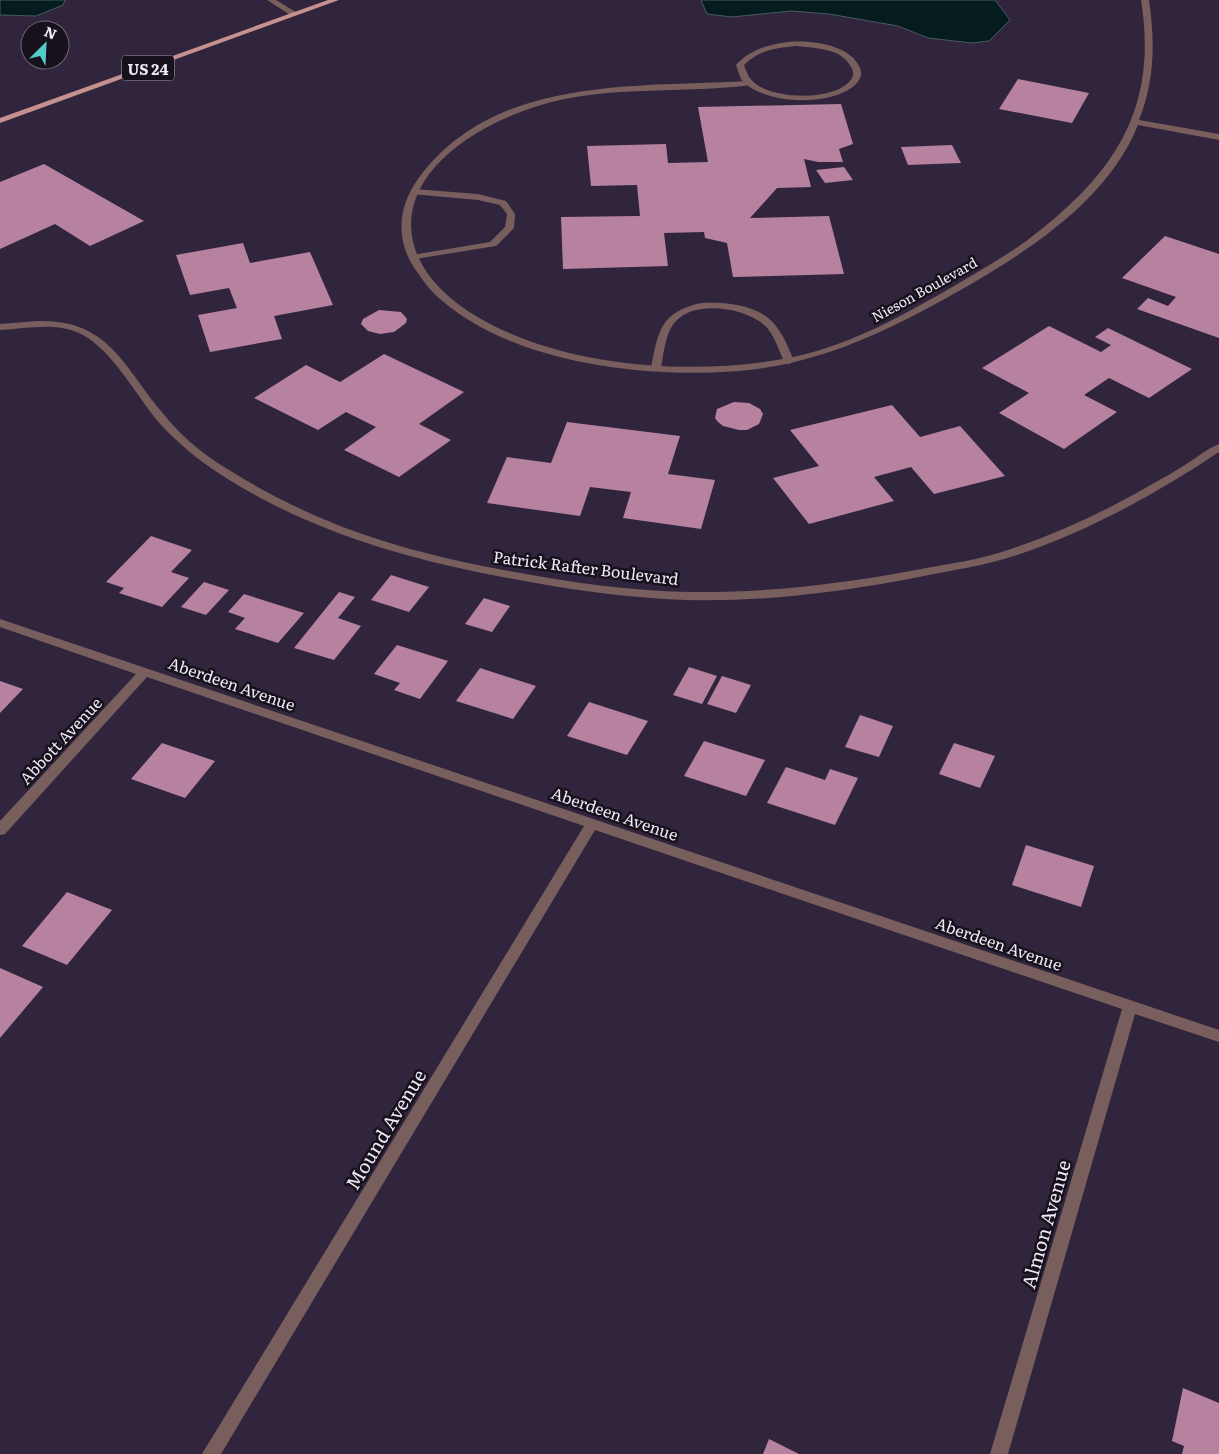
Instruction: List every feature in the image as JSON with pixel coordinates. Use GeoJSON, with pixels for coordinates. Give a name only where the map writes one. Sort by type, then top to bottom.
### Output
{"type":"FeatureCollection","features":[{"type":"Feature","properties":{"kind":"main road","name":"US 24"},"geometry":{"type":"LineString","coordinates":[[0,121],[328,1]]}},
{"type":"Feature","properties":{"kind":"street"},"geometry":{"type":"LineString","coordinates":[[271,0],[295,14]]}},
{"type":"Feature","properties":{"kind":"street","name":"Nieson Boulevard"},"geometry":{"type":"LineString","coordinates":[[748,83],[624,87],[570,95],[528,106],[488,125],[451,147],[436,160],[414,192],[405,220],[406,234],[412,258],[431,285],[444,298],[459,310],[500,332],[552,351],[620,364],[656,368],[725,369],[789,361],[852,342],[918,312],[1030,243],[1084,198],[1101,177],[1137,122],[1147,88],[1151,45],[1145,0]]}},
{"type":"Feature","properties":{"kind":"street"},"geometry":{"type":"LineString","coordinates":[[777,46],[816,46],[834,51],[848,58],[856,66],[858,74],[854,82],[845,89],[814,98],[776,95],[760,90],[748,83],[741,74],[740,65],[747,56],[760,50],[777,46]]}},
{"type":"Feature","properties":{"kind":"street"},"geometry":{"type":"LineString","coordinates":[[1137,122],[1219,137]]}},
{"type":"Feature","properties":{"kind":"street"},"geometry":{"type":"LineString","coordinates":[[412,258],[493,244],[509,228],[511,214],[503,203],[478,197],[414,192]]}},
{"type":"Feature","properties":{"kind":"street"},"geometry":{"type":"LineString","coordinates":[[656,368],[664,332],[679,313],[710,304],[749,311],[771,326],[789,361]]}},
{"type":"Feature","properties":{"kind":"street","name":"Patrick Rafter Boulevard"},"geometry":{"type":"LineString","coordinates":[[0,327],[73,327],[98,339],[169,427],[196,452],[221,471],[316,522],[374,542],[441,561],[512,576],[624,591],[686,596],[825,589],[867,584],[980,561],[1012,552],[1084,523],[1158,486],[1219,447]]}},
{"type":"Feature","properties":{"kind":"street","name":"Aberdeen Avenue"},"geometry":{"type":"LineString","coordinates":[[0,624],[1219,1036]]}},
{"type":"Feature","properties":{"kind":"street","name":"Abbott Avenue"},"geometry":{"type":"LineString","coordinates":[[0,830],[144,672]]}},
{"type":"Feature","properties":{"kind":"street","name":"Mound Avenue"},"geometry":{"type":"LineString","coordinates":[[212,1454],[592,824]]}},
{"type":"Feature","properties":{"kind":"street","name":"Almon Avenue"},"geometry":{"type":"LineString","coordinates":[[999,1454],[1130,1006]]}},
{"type":"Feature","properties":{"kind":"shaded area"},"geometry":{"type":"Polygon","coordinates":[[[0,0],[65,0],[63,5],[36,16],[0,15],[0,0]]]}},
{"type":"Feature","properties":{"kind":"shaded area"},"geometry":{"type":"Polygon","coordinates":[[[701,0],[995,0],[1010,20],[989,41],[972,43],[928,38],[898,26],[829,14],[791,11],[732,17],[707,14],[701,0]]]}},
{"type":"Feature","properties":{"kind":"building"},"geometry":{"type":"Polygon","coordinates":[[[1018,79],[1089,93],[1072,123],[999,109],[1018,79]]]}},
{"type":"Feature","properties":{"kind":"building"},"geometry":{"type":"Polygon","coordinates":[[[841,104],[853,144],[839,149],[843,162],[818,162],[804,159],[811,187],[777,188],[750,218],[829,216],[844,274],[733,277],[727,243],[705,238],[704,232],[664,233],[668,266],[563,269],[561,217],[640,216],[637,185],[591,186],[587,146],[666,144],[668,163],[708,162],[698,107],[841,104]]]}},
{"type":"Feature","properties":{"kind":"building"},"geometry":{"type":"Polygon","coordinates":[[[952,145],[961,163],[908,165],[901,147],[952,145]]]}},
{"type":"Feature","properties":{"kind":"building"},"geometry":{"type":"Polygon","coordinates":[[[44,164],[144,221],[90,246],[55,224],[0,249],[0,182],[44,164]]]}},
{"type":"Feature","properties":{"kind":"building"},"geometry":{"type":"Polygon","coordinates":[[[844,167],[853,180],[825,183],[816,170],[844,167]]]}},
{"type":"Feature","properties":{"kind":"building"},"geometry":{"type":"Polygon","coordinates":[[[1165,236],[1219,254],[1219,338],[1137,309],[1148,298],[1168,306],[1176,297],[1122,278],[1165,236]]]}},
{"type":"Feature","properties":{"kind":"building"},"geometry":{"type":"Polygon","coordinates":[[[243,243],[250,263],[310,252],[333,305],[274,316],[282,339],[210,352],[198,315],[237,308],[229,288],[190,295],[176,255],[243,243]]]}},
{"type":"Feature","properties":{"kind":"building"},"geometry":{"type":"Polygon","coordinates":[[[379,310],[401,312],[407,319],[406,323],[394,332],[380,334],[368,331],[361,324],[363,319],[379,310]]]}},
{"type":"Feature","properties":{"kind":"building"},"geometry":{"type":"Polygon","coordinates":[[[1049,326],[1101,352],[1111,345],[1095,337],[1108,328],[1192,369],[1149,398],[1109,378],[1084,395],[1117,412],[1064,449],[999,413],[1029,393],[982,368],[1049,326]]]}},
{"type":"Feature","properties":{"kind":"building"},"geometry":{"type":"Polygon","coordinates":[[[384,354],[464,392],[419,424],[451,440],[399,477],[344,450],[376,427],[346,412],[318,430],[254,398],[306,365],[340,382],[384,354]]]}},
{"type":"Feature","properties":{"kind":"building"},"geometry":{"type":"Polygon","coordinates":[[[734,402],[749,403],[760,409],[763,414],[759,424],[747,430],[739,430],[723,426],[718,422],[715,418],[717,409],[734,402]]]}},
{"type":"Feature","properties":{"kind":"building"},"geometry":{"type":"Polygon","coordinates":[[[892,405],[920,437],[960,426],[1005,476],[934,494],[911,467],[874,477],[894,501],[809,524],[773,478],[819,466],[790,430],[892,405]]]}},
{"type":"Feature","properties":{"kind":"building"},"geometry":{"type":"Polygon","coordinates":[[[567,422],[680,436],[668,474],[715,480],[701,529],[623,518],[631,492],[590,487],[580,516],[487,503],[507,457],[551,463],[567,422]]]}},
{"type":"Feature","properties":{"kind":"building"},"geometry":{"type":"Polygon","coordinates":[[[151,536],[192,550],[171,572],[189,578],[162,607],[119,593],[124,588],[106,582],[151,536]]]}},
{"type":"Feature","properties":{"kind":"building"},"geometry":{"type":"Polygon","coordinates":[[[391,575],[429,587],[409,612],[371,600],[391,575]]]}},
{"type":"Feature","properties":{"kind":"building"},"geometry":{"type":"Polygon","coordinates":[[[204,582],[229,590],[206,615],[181,607],[204,582]]]}},
{"type":"Feature","properties":{"kind":"building"},"geometry":{"type":"Polygon","coordinates":[[[339,592],[355,597],[338,618],[361,626],[334,660],[294,648],[339,592]]]}},
{"type":"Feature","properties":{"kind":"building"},"geometry":{"type":"Polygon","coordinates":[[[244,594],[304,613],[278,643],[235,629],[245,618],[228,612],[244,594]]]}},
{"type":"Feature","properties":{"kind":"building"},"geometry":{"type":"Polygon","coordinates":[[[484,598],[510,606],[492,632],[465,624],[484,598]]]}},
{"type":"Feature","properties":{"kind":"building"},"geometry":{"type":"Polygon","coordinates":[[[397,645],[448,661],[420,699],[394,690],[400,683],[374,674],[397,645]]]}},
{"type":"Feature","properties":{"kind":"building"},"geometry":{"type":"Polygon","coordinates":[[[689,667],[717,676],[702,704],[673,695],[689,667]]]}},
{"type":"Feature","properties":{"kind":"building"},"geometry":{"type":"Polygon","coordinates":[[[480,668],[536,686],[513,719],[456,701],[480,668]]]}},
{"type":"Feature","properties":{"kind":"building"},"geometry":{"type":"Polygon","coordinates":[[[722,676],[751,685],[736,713],[707,704],[722,676]]]}},
{"type":"Feature","properties":{"kind":"building"},"geometry":{"type":"Polygon","coordinates":[[[0,681],[23,689],[0,713],[0,681]]]}},
{"type":"Feature","properties":{"kind":"building"},"geometry":{"type":"Polygon","coordinates":[[[589,702],[648,721],[627,755],[567,736],[589,702]]]}},
{"type":"Feature","properties":{"kind":"building"},"geometry":{"type":"Polygon","coordinates":[[[860,715],[893,726],[879,757],[845,747],[860,715]]]}},
{"type":"Feature","properties":{"kind":"building"},"geometry":{"type":"Polygon","coordinates":[[[704,741],[765,760],[746,796],[684,776],[704,741]]]}},
{"type":"Feature","properties":{"kind":"building"},"geometry":{"type":"Polygon","coordinates":[[[162,743],[215,761],[185,798],[131,779],[162,743]]]}},
{"type":"Feature","properties":{"kind":"building"},"geometry":{"type":"Polygon","coordinates":[[[954,743],[995,756],[980,788],[939,774],[954,743]]]}},
{"type":"Feature","properties":{"kind":"building"},"geometry":{"type":"Polygon","coordinates":[[[786,767],[825,780],[830,769],[858,778],[835,825],[767,803],[786,767]]]}},
{"type":"Feature","properties":{"kind":"building"},"geometry":{"type":"Polygon","coordinates":[[[1026,845],[1094,866],[1081,907],[1012,885],[1026,845]]]}},
{"type":"Feature","properties":{"kind":"building"},"geometry":{"type":"Polygon","coordinates":[[[67,892],[112,910],[67,965],[22,946],[67,892]]]}},
{"type":"Feature","properties":{"kind":"building"},"geometry":{"type":"Polygon","coordinates":[[[0,968],[43,987],[0,1038],[0,968]]]}},
{"type":"Feature","properties":{"kind":"building"},"geometry":{"type":"Polygon","coordinates":[[[1183,1388],[1219,1403],[1219,1454],[1182,1454],[1184,1446],[1172,1441],[1183,1388]]]}},
{"type":"Feature","properties":{"kind":"building"},"geometry":{"type":"Polygon","coordinates":[[[769,1439],[799,1454],[763,1454],[769,1439]]]}}]}
